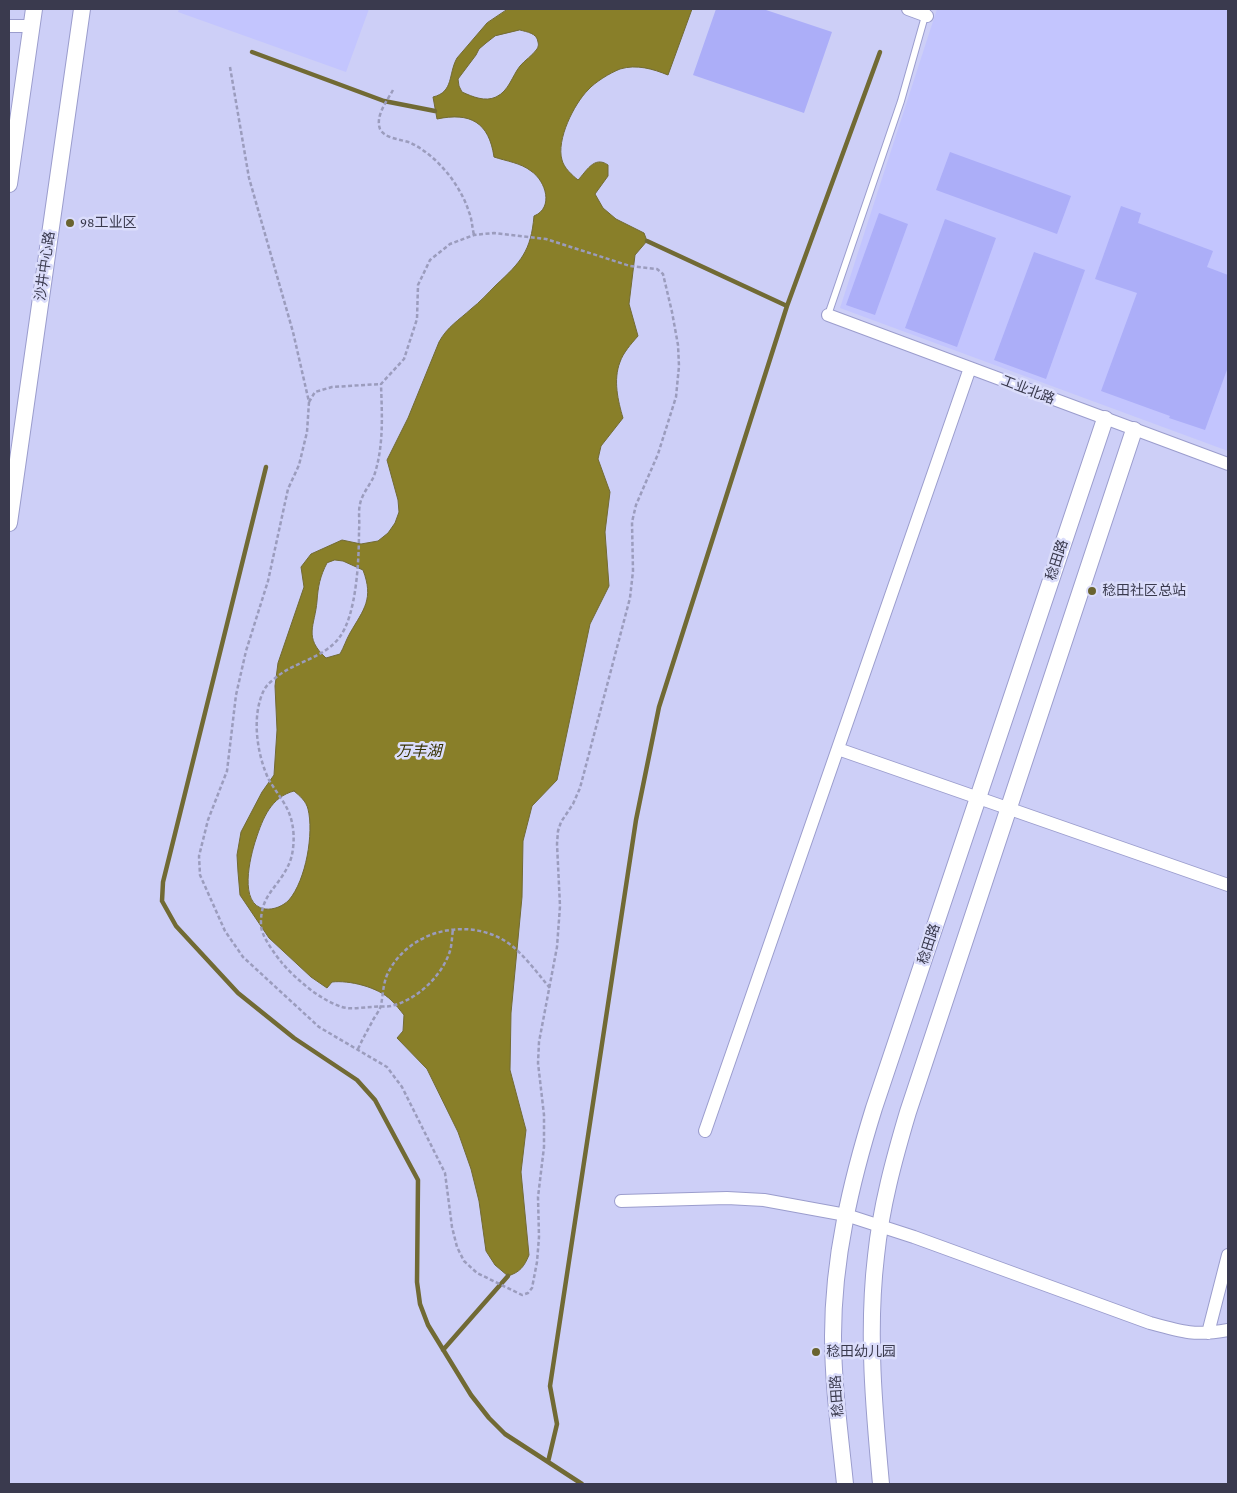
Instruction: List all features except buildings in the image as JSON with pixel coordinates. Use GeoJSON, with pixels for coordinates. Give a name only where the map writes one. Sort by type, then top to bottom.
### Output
{"type":"FeatureCollection","features":[{"type":"Feature","properties":{"kind":"street"},"geometry":{"type":"LineString","coordinates":[[9,184],[34,9]]}},
{"type":"Feature","properties":{"kind":"street","name":"沙井中心路"},"geometry":{"type":"LineString","coordinates":[[9,523],[82,9]]}},
{"type":"Feature","properties":{"kind":"street"},"geometry":{"type":"LineString","coordinates":[[908,9],[927,12]]}},
{"type":"Feature","properties":{"kind":"street"},"geometry":{"type":"LineString","coordinates":[[9,26],[31,26]]}},
{"type":"Feature","properties":{"kind":"street","name":"工业北路"},"geometry":{"type":"LineString","coordinates":[[828,315],[1228,464]]}},
{"type":"Feature","properties":{"kind":"street"},"geometry":{"type":"LineString","coordinates":[[705,1131],[970,368]]}},
{"type":"Feature","properties":{"kind":"street","name":"稔田路"},"geometry":{"type":"LineString","coordinates":[[845,1484],[836,1400],[833,1337],[836,1280],[846,1215],[867,1129],[1105,419]]}},
{"type":"Feature","properties":{"kind":"street"},"geometry":{"type":"LineString","coordinates":[[881,1484],[873,1392],[872,1336],[874,1284],[880,1225],[893,1164],[908,1112],[1134,430]]}},
{"type":"Feature","properties":{"kind":"street"},"geometry":{"type":"LineString","coordinates":[[838,749],[1228,885]]}},
{"type":"Feature","properties":{"kind":"street"},"geometry":{"type":"LineString","coordinates":[[621,1201],[726,1198],[764,1200],[846,1215],[880,1225],[1150,1323],[1184,1333],[1208,1333],[1228,1330]]}},
{"type":"Feature","properties":{"kind":"street"},"geometry":{"type":"LineString","coordinates":[[1208,1333],[1228,1256]]}},
{"type":"Feature","properties":{"kind":"lane"},"geometry":{"type":"LineString","coordinates":[[828,315],[901,101],[927,12]]}},
{"type":"Feature","properties":{"kind":"path"},"geometry":{"type":"LineString","coordinates":[[230,67],[249,178],[293,332],[309,402],[307,432],[299,464],[288,489],[268,581],[251,634],[236,695],[227,771],[208,820],[199,856],[200,876],[225,931],[243,957],[319,1026],[387,1067],[402,1087],[445,1173],[452,1227],[457,1247],[464,1260],[477,1273],[522,1295],[528,1293],[532,1288],[539,1237],[538,1197],[544,1147],[544,1115],[538,1063],[539,1042],[557,947],[560,906],[556,844],[558,831],[580,788],[630,598],[633,571],[632,522],[636,506],[658,454],[676,397],[679,366],[678,344],[672,312],[662,274],[657,269],[630,266],[546,239],[494,233],[474,235],[450,244],[430,260],[418,285],[417,319],[404,359],[381,384],[382,436],[373,477],[360,503],[357,584],[346,627],[339,639],[325,651],[291,666],[264,687],[258,705],[257,724],[264,766],[270,780],[285,804],[292,823],[293,832],[293,849],[290,865],[265,900],[260,927],[273,952],[292,975],[319,995],[339,1006],[350,1009],[392,1006],[417,995],[437,976],[449,952],[453,929]]}},
{"type":"Feature","properties":{"kind":"path"},"geometry":{"type":"LineString","coordinates":[[393,90],[380,114],[378,122],[382,132],[387,136],[410,143],[421,149],[433,158],[447,173],[461,192],[470,213],[474,235]]}},
{"type":"Feature","properties":{"kind":"path"},"geometry":{"type":"LineString","coordinates":[[309,402],[315,392],[332,387],[381,384]]}},
{"type":"Feature","properties":{"kind":"path"},"geometry":{"type":"LineString","coordinates":[[358,1049],[381,1006],[381,995],[388,975],[399,958],[414,943],[433,934],[453,929],[474,930],[494,935],[511,945],[550,988]]}},
{"type":"Feature","properties":{"kind":"shaded area"},"geometry":{"type":"Polygon","coordinates":[[[179,9],[369,9],[346,72],[178,12],[179,9]]]}},
{"type":"Feature","properties":{"kind":"shaded area"},"geometry":{"type":"Polygon","coordinates":[[[937,9],[1228,9],[1228,451],[840,308],[937,9]]]}},
{"type":"Feature","properties":{"kind":"water","name":"万丰湖"},"geometry":{"type":"Polygon","coordinates":[[[508,9],[692,9],[668,75],[651,69],[633,67],[620,69],[603,78],[591,87],[577,104],[564,133],[562,143],[563,163],[568,171],[578,180],[594,163],[603,162],[608,165],[608,176],[595,194],[603,208],[616,219],[644,233],[647,241],[635,255],[629,304],[638,336],[623,355],[617,376],[618,398],[623,418],[601,446],[598,459],[610,492],[605,532],[609,586],[590,624],[557,780],[532,806],[523,841],[522,897],[511,1013],[510,1070],[526,1130],[521,1172],[529,1255],[516,1273],[508,1276],[495,1265],[486,1251],[479,1201],[471,1169],[458,1132],[427,1069],[397,1038],[403,1031],[404,1015],[385,995],[371,988],[355,983],[332,982],[327,988],[311,977],[269,938],[240,895],[237,855],[241,832],[262,792],[274,775],[277,730],[275,686],[278,663],[304,587],[301,567],[311,554],[342,540],[361,544],[378,541],[388,533],[395,523],[399,512],[398,500],[387,460],[408,418],[439,342],[449,328],[481,300],[518,262],[527,247],[533,228],[534,216],[544,207],[546,201],[544,188],[536,175],[523,166],[494,157],[488,135],[476,122],[459,117],[437,119],[433,97],[440,95],[447,87],[457,58],[487,23],[508,9]],[[520,30],[495,36],[479,49],[458,79],[462,92],[488,99],[496,97],[504,91],[520,66],[538,46],[534,35],[520,30]],[[335,560],[327,563],[318,591],[312,631],[315,644],[326,658],[340,654],[363,610],[368,589],[363,570],[343,561],[335,560]],[[294,791],[286,794],[274,803],[265,816],[251,857],[248,879],[251,899],[257,906],[265,909],[278,907],[289,900],[300,881],[307,856],[310,819],[307,806],[303,799],[294,791]]]}},
{"type":"Feature","properties":{"kind":"waterway"},"geometry":{"type":"LineString","coordinates":[[252,52],[384,101],[435,111]]}},
{"type":"Feature","properties":{"kind":"waterway"},"geometry":{"type":"LineString","coordinates":[[548,1462],[557,1424],[550,1386],[636,820],[659,707],[787,306],[880,52]]}},
{"type":"Feature","properties":{"kind":"waterway"},"geometry":{"type":"LineString","coordinates":[[647,241],[787,306]]}},
{"type":"Feature","properties":{"kind":"waterway"},"geometry":{"type":"LineString","coordinates":[[266,467],[163,882],[162,901],[176,926],[238,993],[294,1038],[357,1080],[375,1100],[418,1180],[417,1282],[420,1304],[428,1325],[471,1395],[489,1418],[505,1434],[582,1484]]}},
{"type":"Feature","properties":{"kind":"waterway"},"geometry":{"type":"LineString","coordinates":[[443,1350],[508,1276]]}},
{"type":"Feature","properties":{"kind":"place","name":"98工业区"},"geometry":{"type":"Point","coordinates":[70,223]}},
{"type":"Feature","properties":{"kind":"place","name":"稔田社区总站"},"geometry":{"type":"Point","coordinates":[1092,591]}},
{"type":"Feature","properties":{"kind":"place","name":"稔田幼儿园"},"geometry":{"type":"Point","coordinates":[816,1352]}}]}
